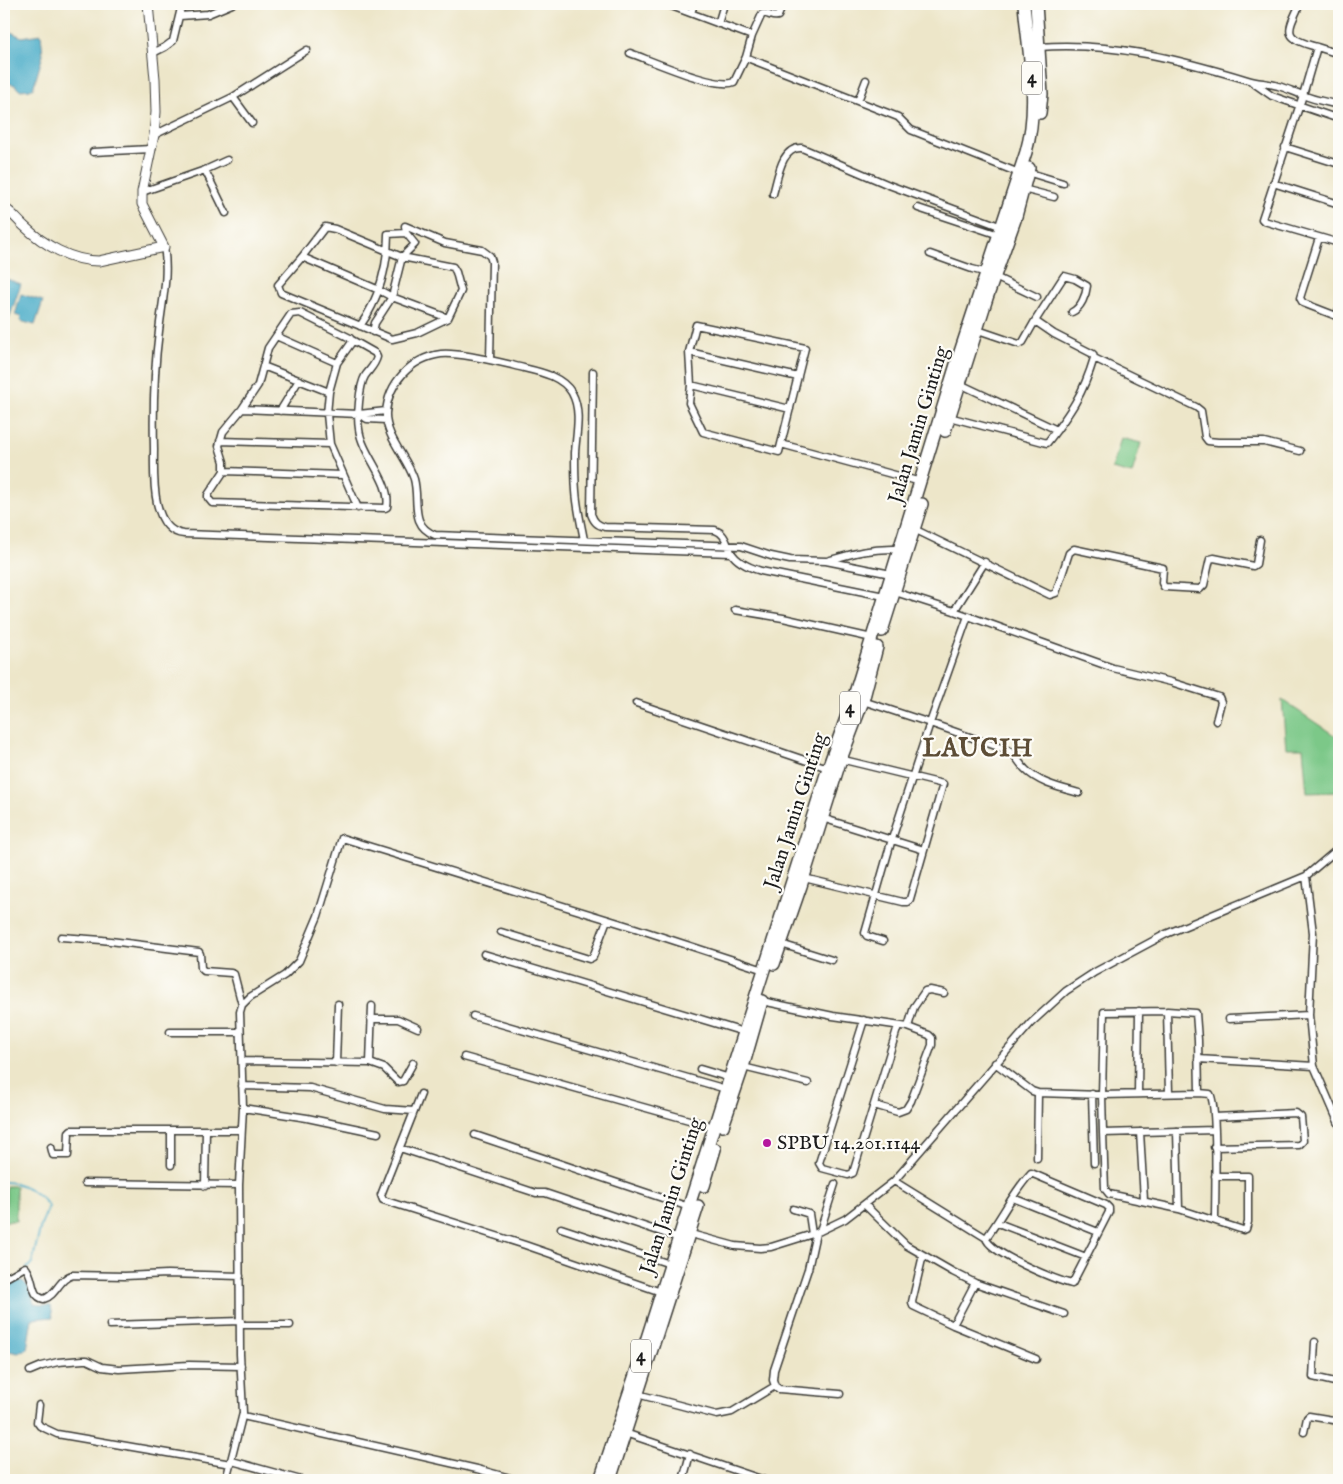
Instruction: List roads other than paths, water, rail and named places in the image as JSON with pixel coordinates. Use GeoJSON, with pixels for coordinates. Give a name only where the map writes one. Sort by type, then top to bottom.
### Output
{"type":"FeatureCollection","features":[{"type":"Feature","properties":{"kind":"highway","name":"Jalan Jamin Ginting"},"geometry":{"type":"LineString","coordinates":[[600,1480],[670,1264],[684,1236],[689,1207],[828,768],[837,758],[863,701],[885,620],[978,330],[991,275],[1023,172],[1031,134],[1034,89],[1024,4]]}},
{"type":"Feature","properties":{"kind":"highway","name":"Jalan Jamin Ginting"},"geometry":{"type":"LineString","coordinates":[[1003,233],[1015,220],[1023,189],[1023,172],[1038,140],[1042,94],[1036,4]]}},
{"type":"Feature","properties":{"kind":"highway","name":"Jalan Jamin Ginting"},"geometry":{"type":"LineString","coordinates":[[610,1480],[638,1394],[684,1236],[743,1067],[762,1001],[804,878],[884,596],[958,358],[991,275]]}},
{"type":"Feature","properties":{"kind":"street"},"geometry":{"type":"LineString","coordinates":[[148,4],[156,97],[154,135],[142,192],[142,204],[161,239],[164,248],[166,274],[154,386],[154,482],[156,501],[162,517],[173,531],[184,534],[731,553]]}},
{"type":"Feature","properties":{"kind":"street"},"geometry":{"type":"LineString","coordinates":[[153,53],[173,41],[182,4]]}},
{"type":"Feature","properties":{"kind":"street"},"geometry":{"type":"LineString","coordinates":[[180,16],[208,14],[232,4]]}},
{"type":"Feature","properties":{"kind":"street"},"geometry":{"type":"LineString","coordinates":[[666,4],[752,36]]}},
{"type":"Feature","properties":{"kind":"street"},"geometry":{"type":"LineString","coordinates":[[691,13],[694,4]]}},
{"type":"Feature","properties":{"kind":"street"},"geometry":{"type":"LineString","coordinates":[[718,24],[724,4]]}},
{"type":"Feature","properties":{"kind":"street"},"geometry":{"type":"LineString","coordinates":[[630,53],[695,77],[728,84],[734,82],[746,57],[752,36],[762,14],[773,17],[778,16],[783,4]]}},
{"type":"Feature","properties":{"kind":"street"},"geometry":{"type":"LineString","coordinates":[[1300,4],[1289,28],[1289,34],[1305,44],[1339,54]]}},
{"type":"Feature","properties":{"kind":"street"},"geometry":{"type":"LineString","coordinates":[[1039,44],[1108,48],[1169,58],[1251,81],[1275,85],[1339,105]]}},
{"type":"Feature","properties":{"kind":"street"},"geometry":{"type":"LineString","coordinates":[[1317,47],[1272,183],[1262,220],[1339,243]]}},
{"type":"Feature","properties":{"kind":"street"},"geometry":{"type":"LineString","coordinates":[[154,135],[233,97],[307,50]]}},
{"type":"Feature","properties":{"kind":"street"},"geometry":{"type":"LineString","coordinates":[[746,57],[898,117],[911,130],[1023,172],[1063,183]]}},
{"type":"Feature","properties":{"kind":"street"},"geometry":{"type":"LineString","coordinates":[[858,101],[866,80]]}},
{"type":"Feature","properties":{"kind":"street"},"geometry":{"type":"LineString","coordinates":[[1251,81],[1272,96],[1339,119]]}},
{"type":"Feature","properties":{"kind":"street"},"geometry":{"type":"LineString","coordinates":[[233,97],[252,123]]}},
{"type":"Feature","properties":{"kind":"street"},"geometry":{"type":"LineString","coordinates":[[773,194],[784,158],[788,152],[796,147],[802,148],[1003,233]]}},
{"type":"Feature","properties":{"kind":"street"},"geometry":{"type":"LineString","coordinates":[[1285,147],[1339,164]]}},
{"type":"Feature","properties":{"kind":"street"},"geometry":{"type":"LineString","coordinates":[[93,152],[151,149]]}},
{"type":"Feature","properties":{"kind":"street"},"geometry":{"type":"LineString","coordinates":[[142,192],[205,170],[227,160]]}},
{"type":"Feature","properties":{"kind":"street"},"geometry":{"type":"LineString","coordinates":[[205,170],[226,213]]}},
{"type":"Feature","properties":{"kind":"street"},"geometry":{"type":"LineString","coordinates":[[1272,183],[1339,204]]}},
{"type":"Feature","properties":{"kind":"street"},"geometry":{"type":"LineString","coordinates":[[1023,189],[1054,197]]}},
{"type":"Feature","properties":{"kind":"street"},"geometry":{"type":"LineString","coordinates":[[4,208],[26,228],[68,256],[99,261],[164,248]]}},
{"type":"Feature","properties":{"kind":"street"},"geometry":{"type":"LineString","coordinates":[[918,208],[1003,233]]}},
{"type":"Feature","properties":{"kind":"street"},"geometry":{"type":"LineString","coordinates":[[373,332],[375,323],[392,297],[402,257],[415,244],[406,233],[405,226],[445,243],[482,250],[490,256],[492,262],[490,360]]}},
{"type":"Feature","properties":{"kind":"street"},"geometry":{"type":"LineString","coordinates":[[325,227],[335,229],[388,250],[402,257],[453,268],[456,272],[460,291],[448,318],[417,333],[392,339],[281,293],[278,285],[325,227]]}},
{"type":"Feature","properties":{"kind":"street"},"geometry":{"type":"LineString","coordinates":[[360,326],[379,290],[388,250],[388,234],[406,233]]}},
{"type":"Feature","properties":{"kind":"street"},"geometry":{"type":"LineString","coordinates":[[1319,238],[1300,298],[1303,303],[1338,316],[1339,308]]}},
{"type":"Feature","properties":{"kind":"street"},"geometry":{"type":"LineString","coordinates":[[930,254],[991,275],[1038,297]]}},
{"type":"Feature","properties":{"kind":"street"},"geometry":{"type":"LineString","coordinates":[[302,257],[392,297],[448,318]]}},
{"type":"Feature","properties":{"kind":"street"},"geometry":{"type":"LineString","coordinates":[[978,330],[1019,344],[1023,342],[1064,276],[1075,279],[1087,286],[1080,305],[1077,310],[1072,312]]}},
{"type":"Feature","properties":{"kind":"street"},"geometry":{"type":"LineString","coordinates":[[300,313],[352,340],[375,353],[377,357],[376,363],[365,377],[362,385],[359,428],[362,441],[387,494],[388,506],[385,508],[358,508],[212,503],[208,495],[224,471],[224,462],[219,446],[223,432],[242,409],[258,385],[268,348],[291,314],[300,313]]}},
{"type":"Feature","properties":{"kind":"street"},"geometry":{"type":"LineString","coordinates":[[1035,321],[1054,334],[1093,354],[1094,358],[1196,407],[1201,411],[1205,437],[1208,441],[1264,442],[1300,451]]}},
{"type":"Feature","properties":{"kind":"street"},"geometry":{"type":"LineString","coordinates":[[696,325],[805,348],[779,452],[702,432],[688,403],[691,385],[690,352],[696,325]]}},
{"type":"Feature","properties":{"kind":"street"},"geometry":{"type":"LineString","coordinates":[[276,336],[337,363]]}},
{"type":"Feature","properties":{"kind":"street"},"geometry":{"type":"LineString","coordinates":[[352,340],[337,363],[329,392],[327,414],[330,444],[358,508]]}},
{"type":"Feature","properties":{"kind":"street"},"geometry":{"type":"LineString","coordinates":[[690,352],[798,377]]}},
{"type":"Feature","properties":{"kind":"street"},"geometry":{"type":"LineString","coordinates":[[584,540],[576,493],[577,410],[572,394],[566,385],[548,374],[490,360],[443,354],[430,357],[409,367],[398,379],[386,411],[386,420],[393,439],[414,481],[419,522],[428,532],[435,535],[741,546],[790,560],[826,562],[891,574]]}},
{"type":"Feature","properties":{"kind":"street"},"geometry":{"type":"LineString","coordinates":[[949,417],[1048,443],[1076,405],[1087,382],[1094,358]]}},
{"type":"Feature","properties":{"kind":"street"},"geometry":{"type":"LineString","coordinates":[[263,366],[329,392]]}},
{"type":"Feature","properties":{"kind":"street"},"geometry":{"type":"LineString","coordinates":[[593,372],[591,514],[593,520],[598,525],[604,527],[715,530],[724,535],[731,553],[749,567],[884,596]]}},
{"type":"Feature","properties":{"kind":"street"},"geometry":{"type":"LineString","coordinates":[[280,411],[299,380]]}},
{"type":"Feature","properties":{"kind":"street"},"geometry":{"type":"LineString","coordinates":[[960,384],[1057,430]]}},
{"type":"Feature","properties":{"kind":"street"},"geometry":{"type":"LineString","coordinates":[[691,385],[790,410]]}},
{"type":"Feature","properties":{"kind":"street"},"geometry":{"type":"LineString","coordinates":[[242,409],[327,414],[359,414],[386,411]]}},
{"type":"Feature","properties":{"kind":"street"},"geometry":{"type":"LineString","coordinates":[[359,414],[367,419],[386,420]]}},
{"type":"Feature","properties":{"kind":"street"},"geometry":{"type":"LineString","coordinates":[[220,441],[330,444]]}},
{"type":"Feature","properties":{"kind":"street"},"geometry":{"type":"LineString","coordinates":[[781,444],[921,482]]}},
{"type":"Feature","properties":{"kind":"street"},"geometry":{"type":"LineString","coordinates":[[224,471],[342,475]]}},
{"type":"Feature","properties":{"kind":"street"},"geometry":{"type":"LineString","coordinates":[[914,529],[1050,595],[1056,593],[1070,553],[1076,549],[1107,558],[1164,568],[1162,583],[1164,586],[1200,589],[1204,585],[1210,559],[1214,558],[1254,566],[1260,540]]}},
{"type":"Feature","properties":{"kind":"street"},"geometry":{"type":"LineString","coordinates":[[826,562],[865,550],[879,548],[899,549]]}},
{"type":"Feature","properties":{"kind":"street"},"geometry":{"type":"LineString","coordinates":[[954,611],[985,562]]}},
{"type":"Feature","properties":{"kind":"street"},"geometry":{"type":"LineString","coordinates":[[895,592],[1113,668],[1171,682],[1219,697],[1221,702],[1216,722]]}},
{"type":"Feature","properties":{"kind":"street"},"geometry":{"type":"LineString","coordinates":[[735,610],[783,618],[872,638]]}},
{"type":"Feature","properties":{"kind":"street"},"geometry":{"type":"LineString","coordinates":[[883,941],[867,936],[865,933],[912,775],[968,616]]}},
{"type":"Feature","properties":{"kind":"street"},"geometry":{"type":"LineString","coordinates":[[863,701],[1010,751],[1024,768],[1033,775],[1050,784],[1079,793]]}},
{"type":"Feature","properties":{"kind":"street"},"geometry":{"type":"LineString","coordinates":[[636,702],[828,768]]}},
{"type":"Feature","properties":{"kind":"street"},"geometry":{"type":"LineString","coordinates":[[804,878],[908,902],[943,784],[837,758]]}},
{"type":"Feature","properties":{"kind":"street"},"geometry":{"type":"LineString","coordinates":[[822,818],[924,850]]}},
{"type":"Feature","properties":{"kind":"street"},"geometry":{"type":"LineString","coordinates":[[242,1005],[250,997],[285,975],[299,960],[318,916],[342,838],[764,970]]}},
{"type":"Feature","properties":{"kind":"street"},"geometry":{"type":"LineString","coordinates":[[400,1148],[536,1193],[545,1193],[684,1236],[754,1248],[771,1247],[816,1233],[845,1219],[894,1181],[1038,1015],[1066,991],[1095,972],[1166,934],[1306,876],[1339,848]]}},
{"type":"Feature","properties":{"kind":"street"},"geometry":{"type":"LineString","coordinates":[[1306,876],[1313,933],[1309,1016],[1314,1066],[1339,1124]]}},
{"type":"Feature","properties":{"kind":"street"},"geometry":{"type":"LineString","coordinates":[[500,932],[589,959],[593,957],[606,920]]}},
{"type":"Feature","properties":{"kind":"street"},"geometry":{"type":"LineString","coordinates":[[61,937],[199,952],[201,968],[204,971],[234,974],[242,1005],[240,1032],[243,1108],[239,1185],[243,1416],[226,1480]]}},
{"type":"Feature","properties":{"kind":"street"},"geometry":{"type":"LineString","coordinates":[[781,944],[832,960]]}},
{"type":"Feature","properties":{"kind":"street"},"geometry":{"type":"LineString","coordinates":[[484,954],[744,1032]]}},
{"type":"Feature","properties":{"kind":"street"},"geometry":{"type":"LineString","coordinates":[[908,1027],[914,1007],[925,991],[930,990],[944,993]]}},
{"type":"Feature","properties":{"kind":"street"},"geometry":{"type":"LineString","coordinates":[[762,1001],[908,1027],[927,1034],[932,1041],[911,1101],[902,1112],[874,1105]]}},
{"type":"Feature","properties":{"kind":"street"},"geometry":{"type":"LineString","coordinates":[[336,1063],[338,1004]]}},
{"type":"Feature","properties":{"kind":"street"},"geometry":{"type":"LineString","coordinates":[[370,1063],[372,1006]]}},
{"type":"Feature","properties":{"kind":"street"},"geometry":{"type":"LineString","coordinates":[[1199,1093],[1196,1013],[1108,1011],[1104,1014],[1102,1095],[1105,1189],[1112,1195],[1144,1200],[1178,1209],[1243,1230],[1248,1227],[1249,1179],[1246,1176],[1215,1176]]}},
{"type":"Feature","properties":{"kind":"street"},"geometry":{"type":"LineString","coordinates":[[1138,1011],[1138,1094]]}},
{"type":"Feature","properties":{"kind":"street"},"geometry":{"type":"LineString","coordinates":[[1167,1011],[1169,1093]]}},
{"type":"Feature","properties":{"kind":"street"},"geometry":{"type":"LineString","coordinates":[[473,1016],[728,1083]]}},
{"type":"Feature","properties":{"kind":"street"},"geometry":{"type":"LineString","coordinates":[[1228,1019],[1309,1016]]}},
{"type":"Feature","properties":{"kind":"street"},"geometry":{"type":"LineString","coordinates":[[371,1019],[398,1019],[418,1028]]}},
{"type":"Feature","properties":{"kind":"street"},"geometry":{"type":"LineString","coordinates":[[864,1020],[820,1161],[821,1167],[848,1175],[853,1174],[898,1026]]}},
{"type":"Feature","properties":{"kind":"street"},"geometry":{"type":"LineString","coordinates":[[170,1032],[240,1032]]}},
{"type":"Feature","properties":{"kind":"street"},"geometry":{"type":"LineString","coordinates":[[464,1057],[714,1127]]}},
{"type":"Feature","properties":{"kind":"street"},"geometry":{"type":"LineString","coordinates":[[1198,1060],[1314,1066]]}},
{"type":"Feature","properties":{"kind":"street"},"geometry":{"type":"LineString","coordinates":[[242,1061],[370,1063],[384,1068],[398,1082],[403,1081],[413,1063]]}},
{"type":"Feature","properties":{"kind":"street"},"geometry":{"type":"LineString","coordinates":[[995,1063],[1032,1091],[1038,1093],[1102,1095],[1208,1093],[1211,1095],[1215,1117],[1215,1220]]}},
{"type":"Feature","properties":{"kind":"street"},"geometry":{"type":"LineString","coordinates":[[743,1067],[808,1083]]}},
{"type":"Feature","properties":{"kind":"street"},"geometry":{"type":"LineString","coordinates":[[700,1069],[728,1083]]}},
{"type":"Feature","properties":{"kind":"street"},"geometry":{"type":"LineString","coordinates":[[242,1086],[310,1088],[385,1109],[414,1111]]}},
{"type":"Feature","properties":{"kind":"street"},"geometry":{"type":"LineString","coordinates":[[1037,1158],[1038,1093]]}},
{"type":"Feature","properties":{"kind":"street"},"geometry":{"type":"LineString","coordinates":[[421,1094],[381,1195],[384,1201],[661,1292]]}},
{"type":"Feature","properties":{"kind":"street"},"geometry":{"type":"LineString","coordinates":[[1092,1094],[1094,1163]]}},
{"type":"Feature","properties":{"kind":"street"},"geometry":{"type":"LineString","coordinates":[[243,1108],[307,1118],[378,1133]]}},
{"type":"Feature","properties":{"kind":"street"},"geometry":{"type":"LineString","coordinates":[[1214,1147],[1299,1145],[1302,1141],[1301,1117],[1296,1113],[1215,1117]]}},
{"type":"Feature","properties":{"kind":"street"},"geometry":{"type":"LineString","coordinates":[[51,1147],[53,1155],[68,1155],[70,1130],[241,1130]]}},
{"type":"Feature","properties":{"kind":"street"},"geometry":{"type":"LineString","coordinates":[[171,1130],[171,1166]]}},
{"type":"Feature","properties":{"kind":"street"},"geometry":{"type":"LineString","coordinates":[[205,1186],[206,1130]]}},
{"type":"Feature","properties":{"kind":"street"},"geometry":{"type":"LineString","coordinates":[[1103,1133],[1215,1130]]}},
{"type":"Feature","properties":{"kind":"street"},"geometry":{"type":"LineString","coordinates":[[1177,1131],[1178,1209]]}},
{"type":"Feature","properties":{"kind":"street"},"geometry":{"type":"LineString","coordinates":[[1140,1132],[1144,1200]]}},
{"type":"Feature","properties":{"kind":"street"},"geometry":{"type":"LineString","coordinates":[[475,1135],[689,1207]]}},
{"type":"Feature","properties":{"kind":"street"},"geometry":{"type":"LineString","coordinates":[[894,1181],[986,1238],[991,1247],[1013,1260],[1070,1284],[1074,1283],[1109,1212],[1108,1206],[1038,1175],[1030,1174],[986,1238]]}},
{"type":"Feature","properties":{"kind":"street"},"geometry":{"type":"LineString","coordinates":[[85,1183],[239,1185]]}},
{"type":"Feature","properties":{"kind":"street"},"geometry":{"type":"LineString","coordinates":[[835,1184],[816,1233],[808,1269],[774,1370],[773,1380],[775,1386],[779,1389],[840,1394]]}},
{"type":"Feature","properties":{"kind":"street"},"geometry":{"type":"LineString","coordinates":[[1013,1198],[1098,1232]]}},
{"type":"Feature","properties":{"kind":"street"},"geometry":{"type":"LineString","coordinates":[[865,1205],[906,1245],[923,1255],[975,1283],[1064,1314]]}},
{"type":"Feature","properties":{"kind":"street"},"geometry":{"type":"LineString","coordinates":[[793,1209],[809,1214],[816,1233]]}},
{"type":"Feature","properties":{"kind":"street"},"geometry":{"type":"LineString","coordinates":[[998,1223],[1086,1258]]}},
{"type":"Feature","properties":{"kind":"street"},"geometry":{"type":"LineString","coordinates":[[561,1228],[670,1264]]}},
{"type":"Feature","properties":{"kind":"street"},"geometry":{"type":"LineString","coordinates":[[923,1255],[912,1304],[914,1307],[1036,1359]]}},
{"type":"Feature","properties":{"kind":"street"},"geometry":{"type":"LineString","coordinates":[[4,1279],[22,1268],[27,1269],[35,1292],[39,1298],[44,1299],[50,1296],[66,1277],[73,1275],[125,1276],[167,1274],[240,1276]]}},
{"type":"Feature","properties":{"kind":"street"},"geometry":{"type":"LineString","coordinates":[[953,1325],[975,1283]]}},
{"type":"Feature","properties":{"kind":"street"},"geometry":{"type":"LineString","coordinates":[[110,1324],[240,1323],[290,1325]]}},
{"type":"Feature","properties":{"kind":"street"},"geometry":{"type":"LineString","coordinates":[[1315,1342],[1314,1378],[1339,1383]]}},
{"type":"Feature","properties":{"kind":"street"},"geometry":{"type":"LineString","coordinates":[[30,1371],[58,1362],[83,1360],[102,1367],[118,1369],[189,1365],[241,1366]]}},
{"type":"Feature","properties":{"kind":"street"},"geometry":{"type":"LineString","coordinates":[[638,1394],[717,1415],[732,1412],[775,1386]]}},
{"type":"Feature","properties":{"kind":"street"},"geometry":{"type":"LineString","coordinates":[[39,1405],[36,1422],[40,1426],[58,1434],[232,1462],[301,1480]]}},
{"type":"Feature","properties":{"kind":"street"},"geometry":{"type":"LineString","coordinates":[[243,1416],[517,1480]]}},
{"type":"Feature","properties":{"kind":"street"},"geometry":{"type":"LineString","coordinates":[[1304,1432],[1309,1416],[1339,1421]]}},
{"type":"Feature","properties":{"kind":"street"},"geometry":{"type":"LineString","coordinates":[[624,1433],[764,1480]]}},
{"type":"Feature","properties":{"kind":"street"},"geometry":{"type":"LineString","coordinates":[[683,1480],[690,1454]]}},
{"type":"Feature","properties":{"kind":"water"},"geometry":{"type":"Polygon","coordinates":[[[4,29],[22,37],[41,34],[43,55],[33,89],[19,90],[15,85],[4,82],[4,29]]]}},
{"type":"Feature","properties":{"kind":"water"},"geometry":{"type":"Polygon","coordinates":[[[4,278],[21,284],[9,319],[4,317],[4,278]]]}},
{"type":"Feature","properties":{"kind":"water"},"geometry":{"type":"Polygon","coordinates":[[[21,294],[43,301],[35,325],[20,321],[21,317],[15,315],[21,294]]]}},
{"type":"Feature","properties":{"kind":"water"},"geometry":{"type":"Polygon","coordinates":[[[11,1281],[23,1281],[31,1289],[34,1304],[51,1306],[53,1317],[32,1319],[27,1349],[18,1353],[4,1350],[4,1288],[11,1281]]]}},
{"type":"Feature","properties":{"kind":"waterway"},"geometry":{"type":"LineString","coordinates":[[4,1182],[11,1182],[29,1189],[40,1196],[49,1206],[41,1225],[32,1263],[27,1268]]}},
{"type":"Feature","properties":{"kind":"place","name":"SPBU 14.201.1144"},"geometry":{"type":"Point","coordinates":[767,1143]}},
{"type":"Feature","properties":{"kind":"district","name":"LAUCIH"},"geometry":{"type":"Point","coordinates":[978,749]}}]}
